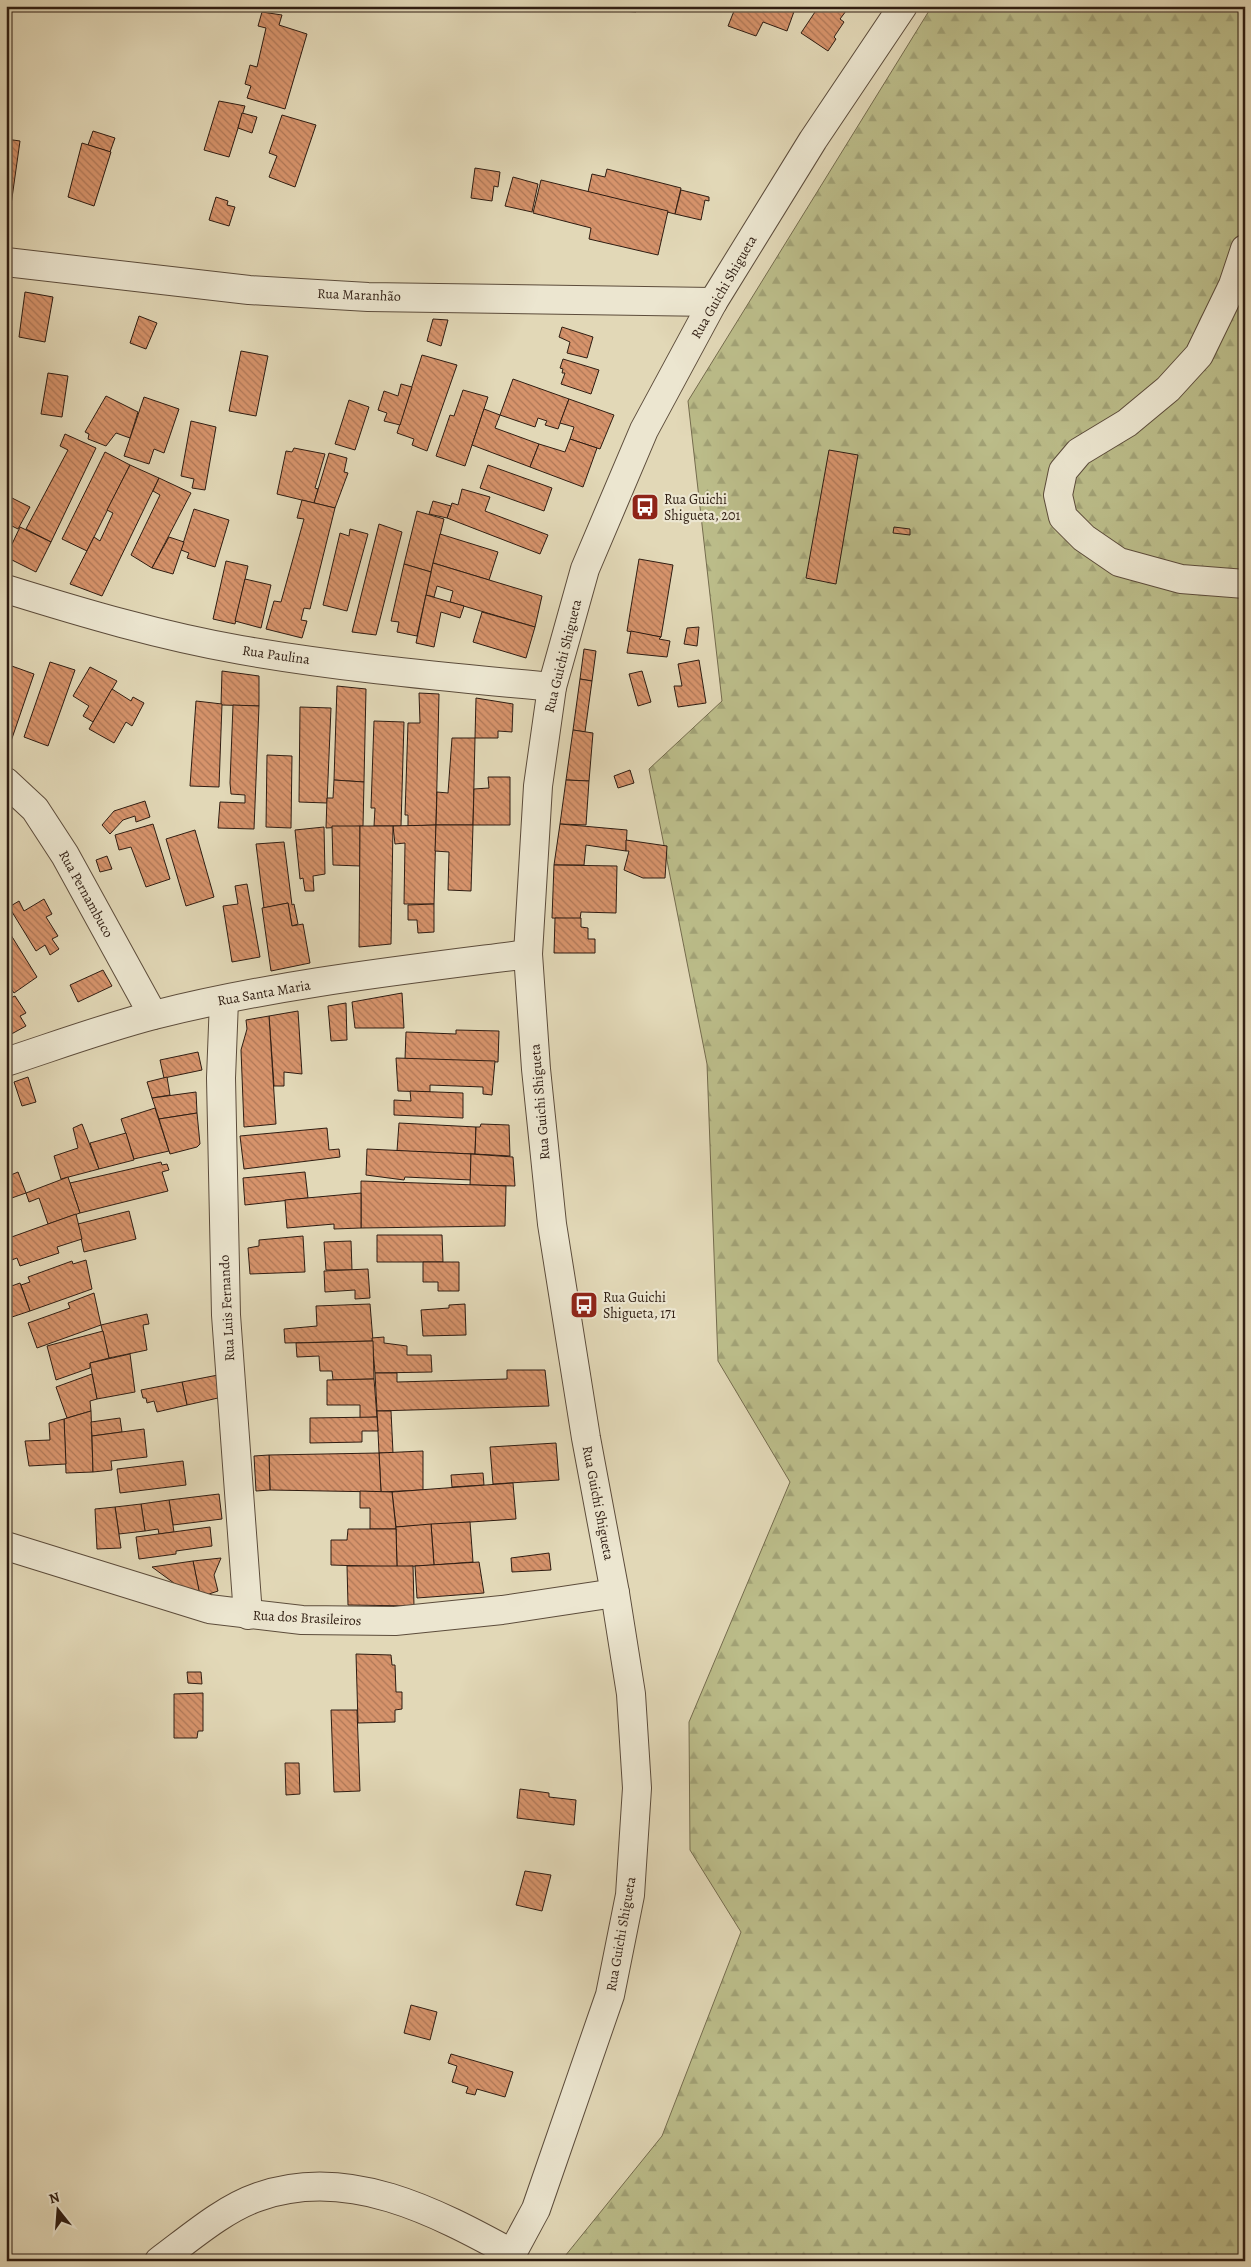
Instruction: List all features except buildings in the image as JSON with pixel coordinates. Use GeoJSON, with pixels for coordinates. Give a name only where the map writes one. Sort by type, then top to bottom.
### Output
{"type":"FeatureCollection","features":[{"type":"Feature","properties":{"kind":"street","name":"Rua Guichi Shigueta"},"geometry":{"type":"LineString","coordinates":[[511,2257],[536,2208],[610,1995],[630,1895],[637,1788],[631,1694],[615,1593],[586,1438],[552,1224],[536,1070],[528,954],[538,786],[552,687],[584,569],[644,430],[713,302],[813,140],[903,6]]}},
{"type":"Feature","properties":{"kind":"street"},"geometry":{"type":"LineString","coordinates":[[1245,249],[1233,285],[1198,355],[1168,389],[1127,424],[1079,452],[1063,470],[1058,495],[1063,516],[1084,538],[1119,562],[1182,579],[1245,584]]}},
{"type":"Feature","properties":{"kind":"street","name":"Rua Maranhão"},"geometry":{"type":"LineString","coordinates":[[6,262],[249,290],[368,297],[713,302]]}},
{"type":"Feature","properties":{"kind":"street","name":"Rua Paulina"},"geometry":{"type":"LineString","coordinates":[[6,589],[82,613],[241,650],[396,671],[552,687]]}},
{"type":"Feature","properties":{"kind":"street","name":"Rua Pernambuco"},"geometry":{"type":"LineString","coordinates":[[6,782],[35,808],[65,855],[153,1016]]}},
{"type":"Feature","properties":{"kind":"street","name":"Rua Santa Maria"},"geometry":{"type":"LineString","coordinates":[[6,1062],[153,1016],[224,1000],[388,972],[528,954]]}},
{"type":"Feature","properties":{"kind":"street","name":"Rua Luis Fernando"},"geometry":{"type":"LineString","coordinates":[[224,1000],[221,1078],[226,1315],[248,1615]]}},
{"type":"Feature","properties":{"kind":"street","name":"Rua dos Brasileiros"},"geometry":{"type":"LineString","coordinates":[[6,1546],[161,1596],[209,1609],[302,1620],[395,1621],[502,1610],[615,1593]]}},
{"type":"Feature","properties":{"kind":"street"},"geometry":{"type":"LineString","coordinates":[[159,2261],[217,2218],[257,2197],[294,2188],[332,2186],[378,2192],[438,2215],[511,2257]]}},
{"type":"Feature","properties":{"kind":"green space"},"geometry":{"type":"Polygon","coordinates":[[[932,6],[1245,6],[1245,2261],[993,2261],[990,2258],[985,2261],[561,2261],[662,2136],[741,1932],[690,1850],[689,1722],[790,1482],[718,1361],[707,1064],[649,769],[722,701],[688,401],[932,6]]]}},
{"type":"Feature","properties":{"kind":"place","name":"Rua Guichi Shigueta, 201"},"geometry":{"type":"Point","coordinates":[645,507]}},
{"type":"Feature","properties":{"kind":"place","name":"Rua Guichi Shigueta, 171"},"geometry":{"type":"Point","coordinates":[584,1305]}}]}
